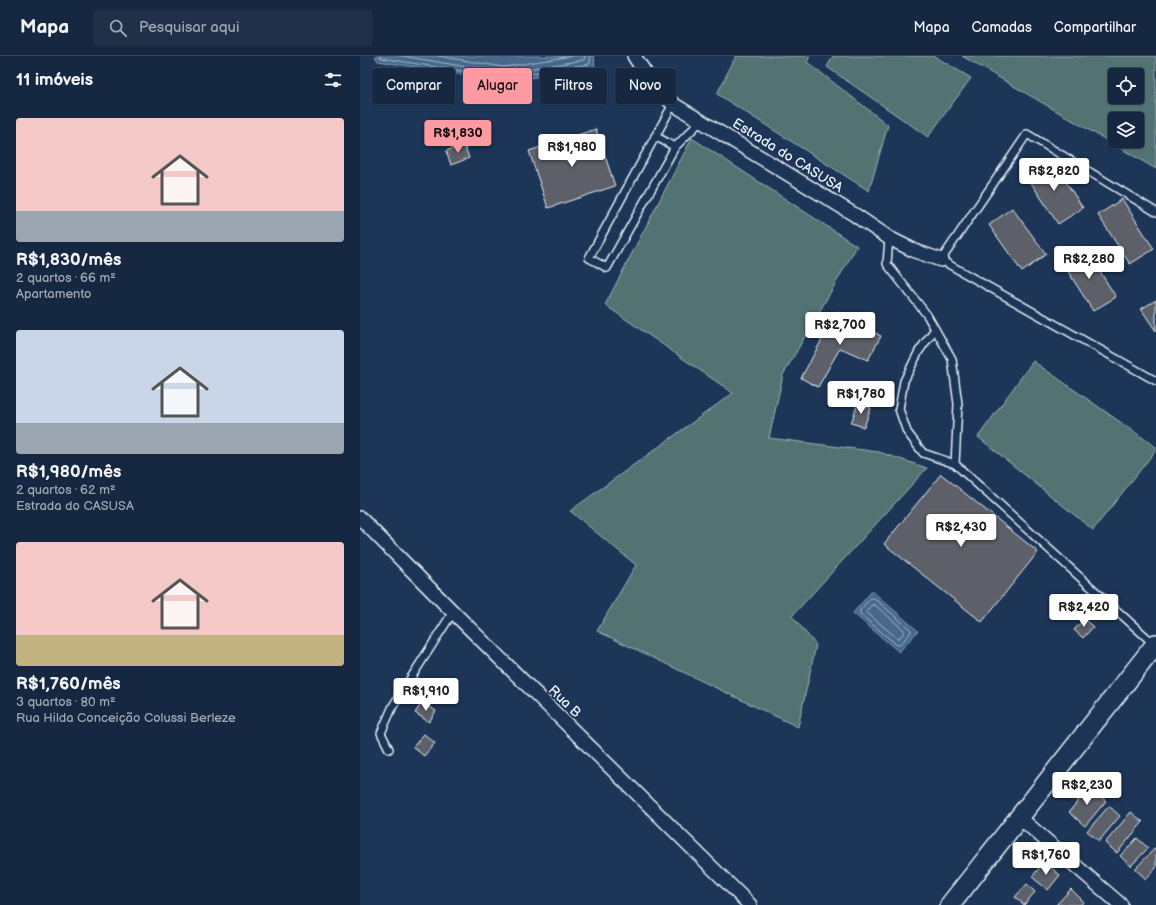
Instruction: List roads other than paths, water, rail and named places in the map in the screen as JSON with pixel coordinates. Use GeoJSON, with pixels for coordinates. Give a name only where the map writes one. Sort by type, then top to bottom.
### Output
{"type":"FeatureCollection","features":[{"type":"Feature","properties":{"kind":"street","name":"Estrada do CASUSA"},"geometry":{"type":"LineString","coordinates":[[634,56],[642,68]]}},
{"type":"Feature","properties":{"kind":"street","name":"Estrada do CASUSA"},"geometry":{"type":"LineString","coordinates":[[673,104],[855,215],[889,238],[915,251],[941,260]]}},
{"type":"Feature","properties":{"kind":"street","name":"Rua B"},"geometry":{"type":"LineString","coordinates":[[360,518],[453,612],[750,905]]}},
{"type":"Feature","properties":{"kind":"street"},"geometry":{"type":"LineString","coordinates":[[950,905],[1155,645]]}},
{"type":"Feature","properties":{"kind":"street"},"geometry":{"type":"LineString","coordinates":[[1019,817],[1121,905]]}},
{"type":"Feature","properties":{"kind":"lane"},"geometry":{"type":"LineString","coordinates":[[673,104],[588,258],[607,268],[675,147],[701,121]]}},
{"type":"Feature","properties":{"kind":"lane"},"geometry":{"type":"LineString","coordinates":[[1156,212],[1027,134],[941,260],[1156,381]]}},
{"type":"Feature","properties":{"kind":"lane"},"geometry":{"type":"LineString","coordinates":[[656,136],[675,147]]}},
{"type":"Feature","properties":{"kind":"lane"},"geometry":{"type":"LineString","coordinates":[[889,238],[887,264],[927,315],[952,359],[958,404],[955,464]]}},
{"type":"Feature","properties":{"kind":"lane"},"geometry":{"type":"LineString","coordinates":[[935,329],[919,351],[904,381],[899,409],[907,432],[923,453],[955,464],[1155,645]]}},
{"type":"Feature","properties":{"kind":"lane"},"geometry":{"type":"LineString","coordinates":[[389,749],[381,733],[393,706],[453,612]]}},
{"type":"Feature","properties":{"kind":"water"},"geometry":{"type":"Polygon","coordinates":[[[375,56],[594,56],[595,68],[540,68],[540,76],[532,78],[532,68],[463,68],[463,75],[455,74],[455,68],[420,68],[378,61],[375,56]]]}},
{"type":"Feature","properties":{"kind":"water"},"geometry":{"type":"Polygon","coordinates":[[[872,591],[918,631],[899,652],[853,613],[872,591]]]}}]}
